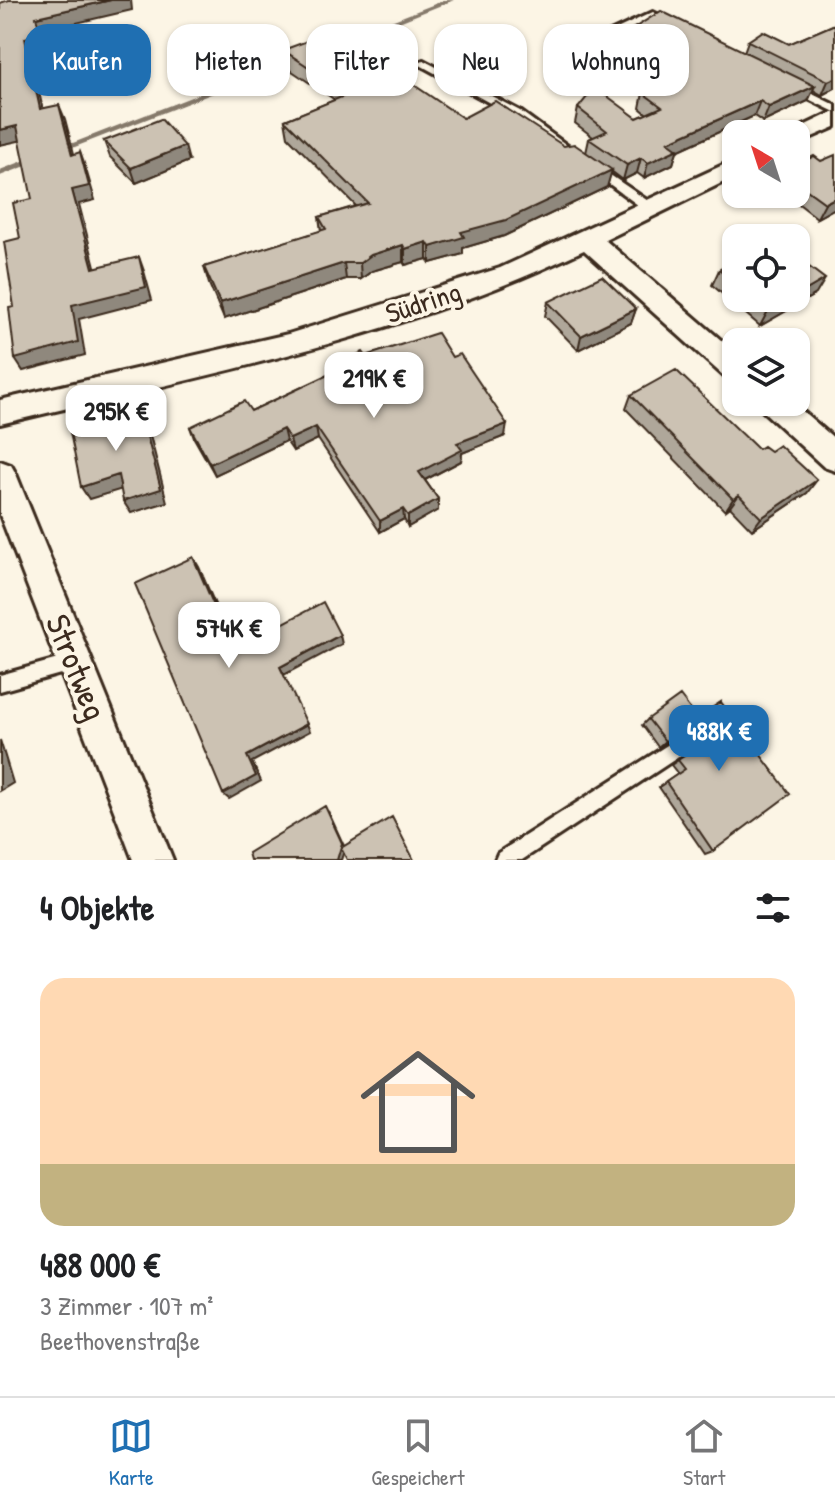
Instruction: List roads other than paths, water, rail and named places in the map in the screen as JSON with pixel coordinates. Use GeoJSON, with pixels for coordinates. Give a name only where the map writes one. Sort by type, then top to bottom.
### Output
{"type":"FeatureCollection","features":[{"type":"Feature","properties":{"kind":"street"},"geometry":{"type":"LineString","coordinates":[[810,130],[835,118]]}},
{"type":"Feature","properties":{"kind":"street","name":"Südring"},"geometry":{"type":"LineString","coordinates":[[0,412],[288,345],[509,275],[722,174]]}},
{"type":"Feature","properties":{"kind":"street"},"geometry":{"type":"LineString","coordinates":[[588,239],[722,358]]}},
{"type":"Feature","properties":{"kind":"street"},"geometry":{"type":"LineString","coordinates":[[788,416],[835,458]]}},
{"type":"Feature","properties":{"kind":"street","name":"Strotweg"},"geometry":{"type":"LineString","coordinates":[[0,474],[153,860]]}},
{"type":"Feature","properties":{"kind":"lane"},"geometry":{"type":"LineString","coordinates":[[633,24],[653,15],[672,24]]}},
{"type":"Feature","properties":{"kind":"lane"},"geometry":{"type":"LineString","coordinates":[[423,63],[516,113],[577,156]]}},
{"type":"Feature","properties":{"kind":"lane"},"geometry":{"type":"LineString","coordinates":[[781,81],[835,109]]}},
{"type":"Feature","properties":{"kind":"lane"},"geometry":{"type":"LineString","coordinates":[[589,165],[650,208]]}},
{"type":"Feature","properties":{"kind":"lane"},"geometry":{"type":"LineString","coordinates":[[0,683],[76,662]]}},
{"type":"Feature","properties":{"kind":"lane"},"geometry":{"type":"LineString","coordinates":[[505,860],[683,744]]}},
{"type":"Feature","properties":{"kind":"waterway"},"geometry":{"type":"LineString","coordinates":[[388,24],[451,0]]}},
{"type":"Feature","properties":{"kind":"waterway"},"geometry":{"type":"LineString","coordinates":[[59,150],[297,59]]}},
{"type":"Feature","properties":{"kind":"waterway"},"geometry":{"type":"LineString","coordinates":[[0,173],[36,159]]}}]}
